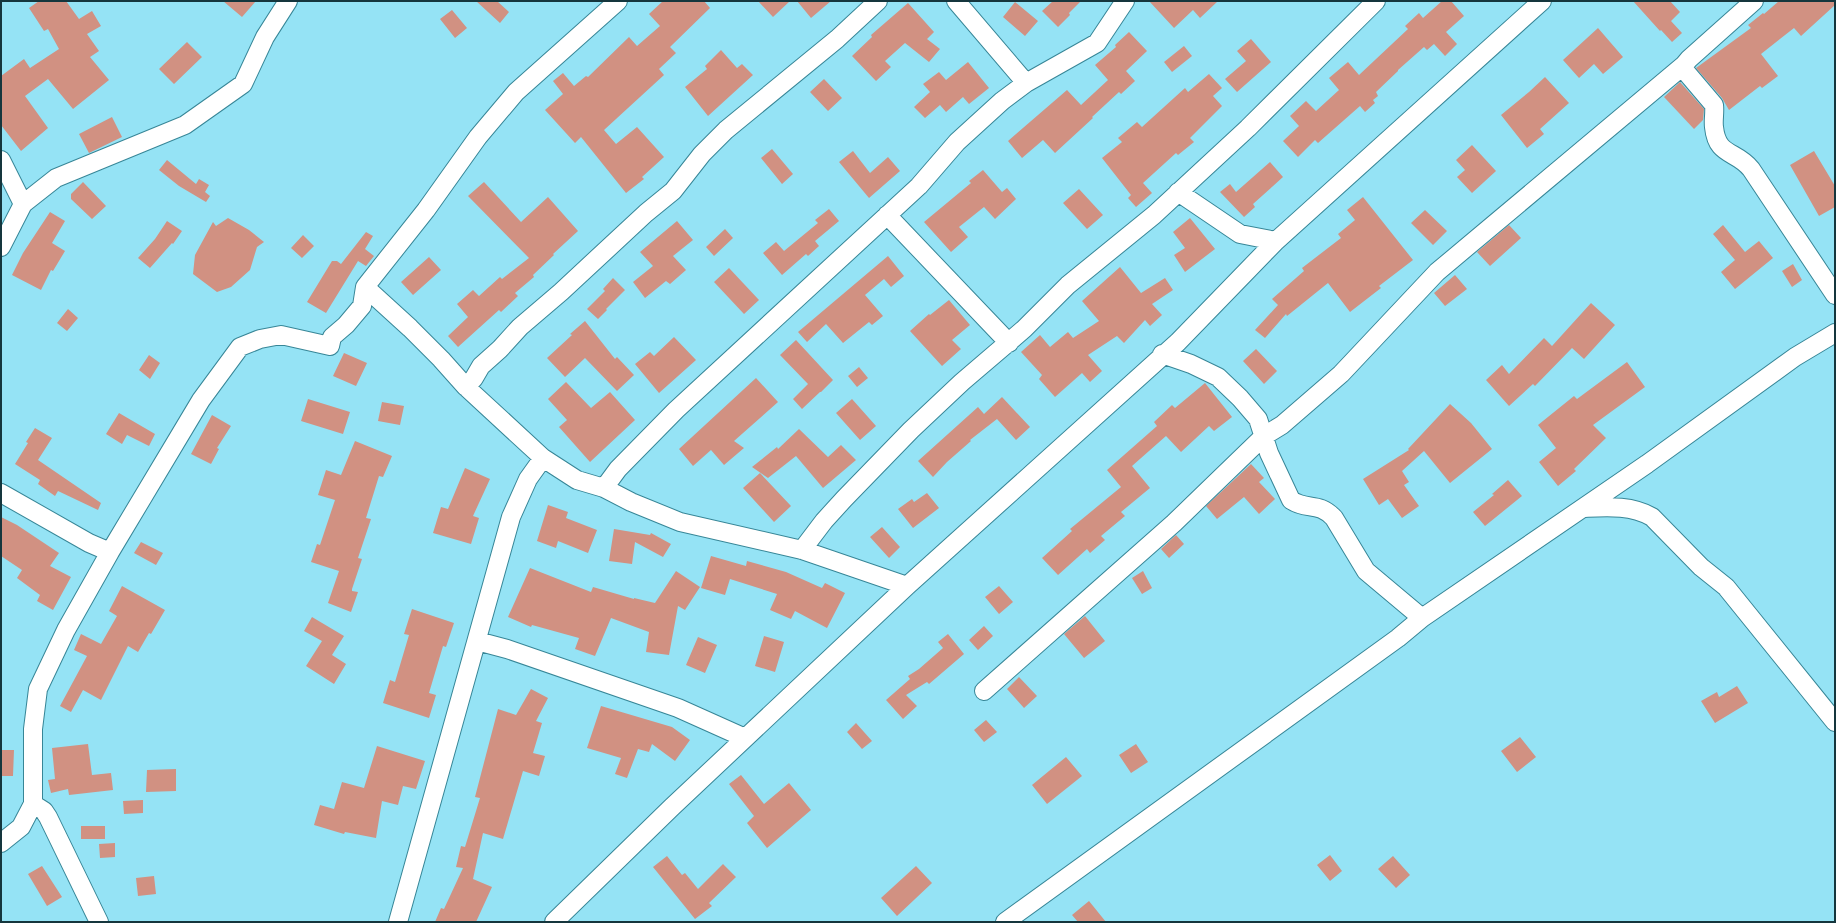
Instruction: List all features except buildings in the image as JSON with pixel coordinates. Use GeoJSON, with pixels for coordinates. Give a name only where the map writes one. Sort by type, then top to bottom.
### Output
{"type":"FeatureCollection","features":[{"type":"Feature","properties":{"kind":"street"},"geometry":{"type":"LineString","coordinates":[[1,247],[23,204],[56,178],[185,125],[243,84],[265,37],[288,1]]}},
{"type":"Feature","properties":{"kind":"street"},"geometry":{"type":"LineString","coordinates":[[1,843],[21,827],[33,804],[33,729],[38,689],[66,630],[110,552],[201,400],[240,347],[260,339],[281,335],[330,346],[332,337],[346,325],[362,306],[365,286],[426,210],[478,137],[516,92],[618,1]]}},
{"type":"Feature","properties":{"kind":"street"},"geometry":{"type":"LineString","coordinates":[[466,387],[474,378],[481,366],[500,349],[520,326],[561,292],[646,213],[673,192],[702,154],[726,130],[837,38],[878,1]]}},
{"type":"Feature","properties":{"kind":"street"},"geometry":{"type":"LineString","coordinates":[[956,1],[1026,83]]}},
{"type":"Feature","properties":{"kind":"street"},"geometry":{"type":"LineString","coordinates":[[604,488],[618,470],[676,410],[919,186],[957,142],[1026,83],[1097,43],[1125,1]]}},
{"type":"Feature","properties":{"kind":"street"},"geometry":{"type":"LineString","coordinates":[[802,550],[824,521],[911,430],[962,382],[1009,343],[1068,285],[1154,215],[1253,123],[1376,1]]}},
{"type":"Feature","properties":{"kind":"street"},"geometry":{"type":"LineString","coordinates":[[554,922],[745,738],[907,586],[1162,354],[1178,342],[1276,241],[1542,1]]}},
{"type":"Feature","properties":{"kind":"street"},"geometry":{"type":"LineString","coordinates":[[984,691],[1174,523],[1264,436],[1282,425],[1341,374],[1437,272],[1684,65],[1754,1]]}},
{"type":"Feature","properties":{"kind":"street"},"geometry":{"type":"LineString","coordinates":[[1684,65],[1686,72],[1714,105],[1714,126],[1717,141],[1721,148],[1744,161],[1751,169],[1835,295]]}},
{"type":"Feature","properties":{"kind":"street"},"geometry":{"type":"LineString","coordinates":[[1,160],[23,204]]}},
{"type":"Feature","properties":{"kind":"street"},"geometry":{"type":"LineString","coordinates":[[1178,192],[1240,234],[1276,241]]}},
{"type":"Feature","properties":{"kind":"street"},"geometry":{"type":"LineString","coordinates":[[887,215],[1009,343]]}},
{"type":"Feature","properties":{"kind":"street"},"geometry":{"type":"LineString","coordinates":[[365,286],[436,354],[466,387],[542,458],[577,480],[604,488],[631,502],[680,522],[802,550],[907,586]]}},
{"type":"Feature","properties":{"kind":"street"},"geometry":{"type":"LineString","coordinates":[[1004,922],[1398,638],[1422,618],[1654,460],[1795,357],[1835,333]]}},
{"type":"Feature","properties":{"kind":"street"},"geometry":{"type":"LineString","coordinates":[[1162,354],[1191,364],[1218,377],[1240,398],[1258,419],[1269,453],[1291,500],[1298,505],[1318,507],[1327,510],[1334,518],[1366,571],[1422,618]]}},
{"type":"Feature","properties":{"kind":"street"},"geometry":{"type":"LineString","coordinates":[[398,922],[511,517],[526,484],[542,458]]}},
{"type":"Feature","properties":{"kind":"street"},"geometry":{"type":"LineString","coordinates":[[1,493],[89,543],[110,552]]}},
{"type":"Feature","properties":{"kind":"street"},"geometry":{"type":"LineString","coordinates":[[1583,508],[1616,507],[1632,509],[1643,512],[1652,517],[1701,567],[1726,587],[1835,722]]}},
{"type":"Feature","properties":{"kind":"street"},"geometry":{"type":"LineString","coordinates":[[477,641],[508,649],[678,708],[745,738]]}},
{"type":"Feature","properties":{"kind":"street"},"geometry":{"type":"LineString","coordinates":[[33,804],[48,817],[99,922]]}}]}
